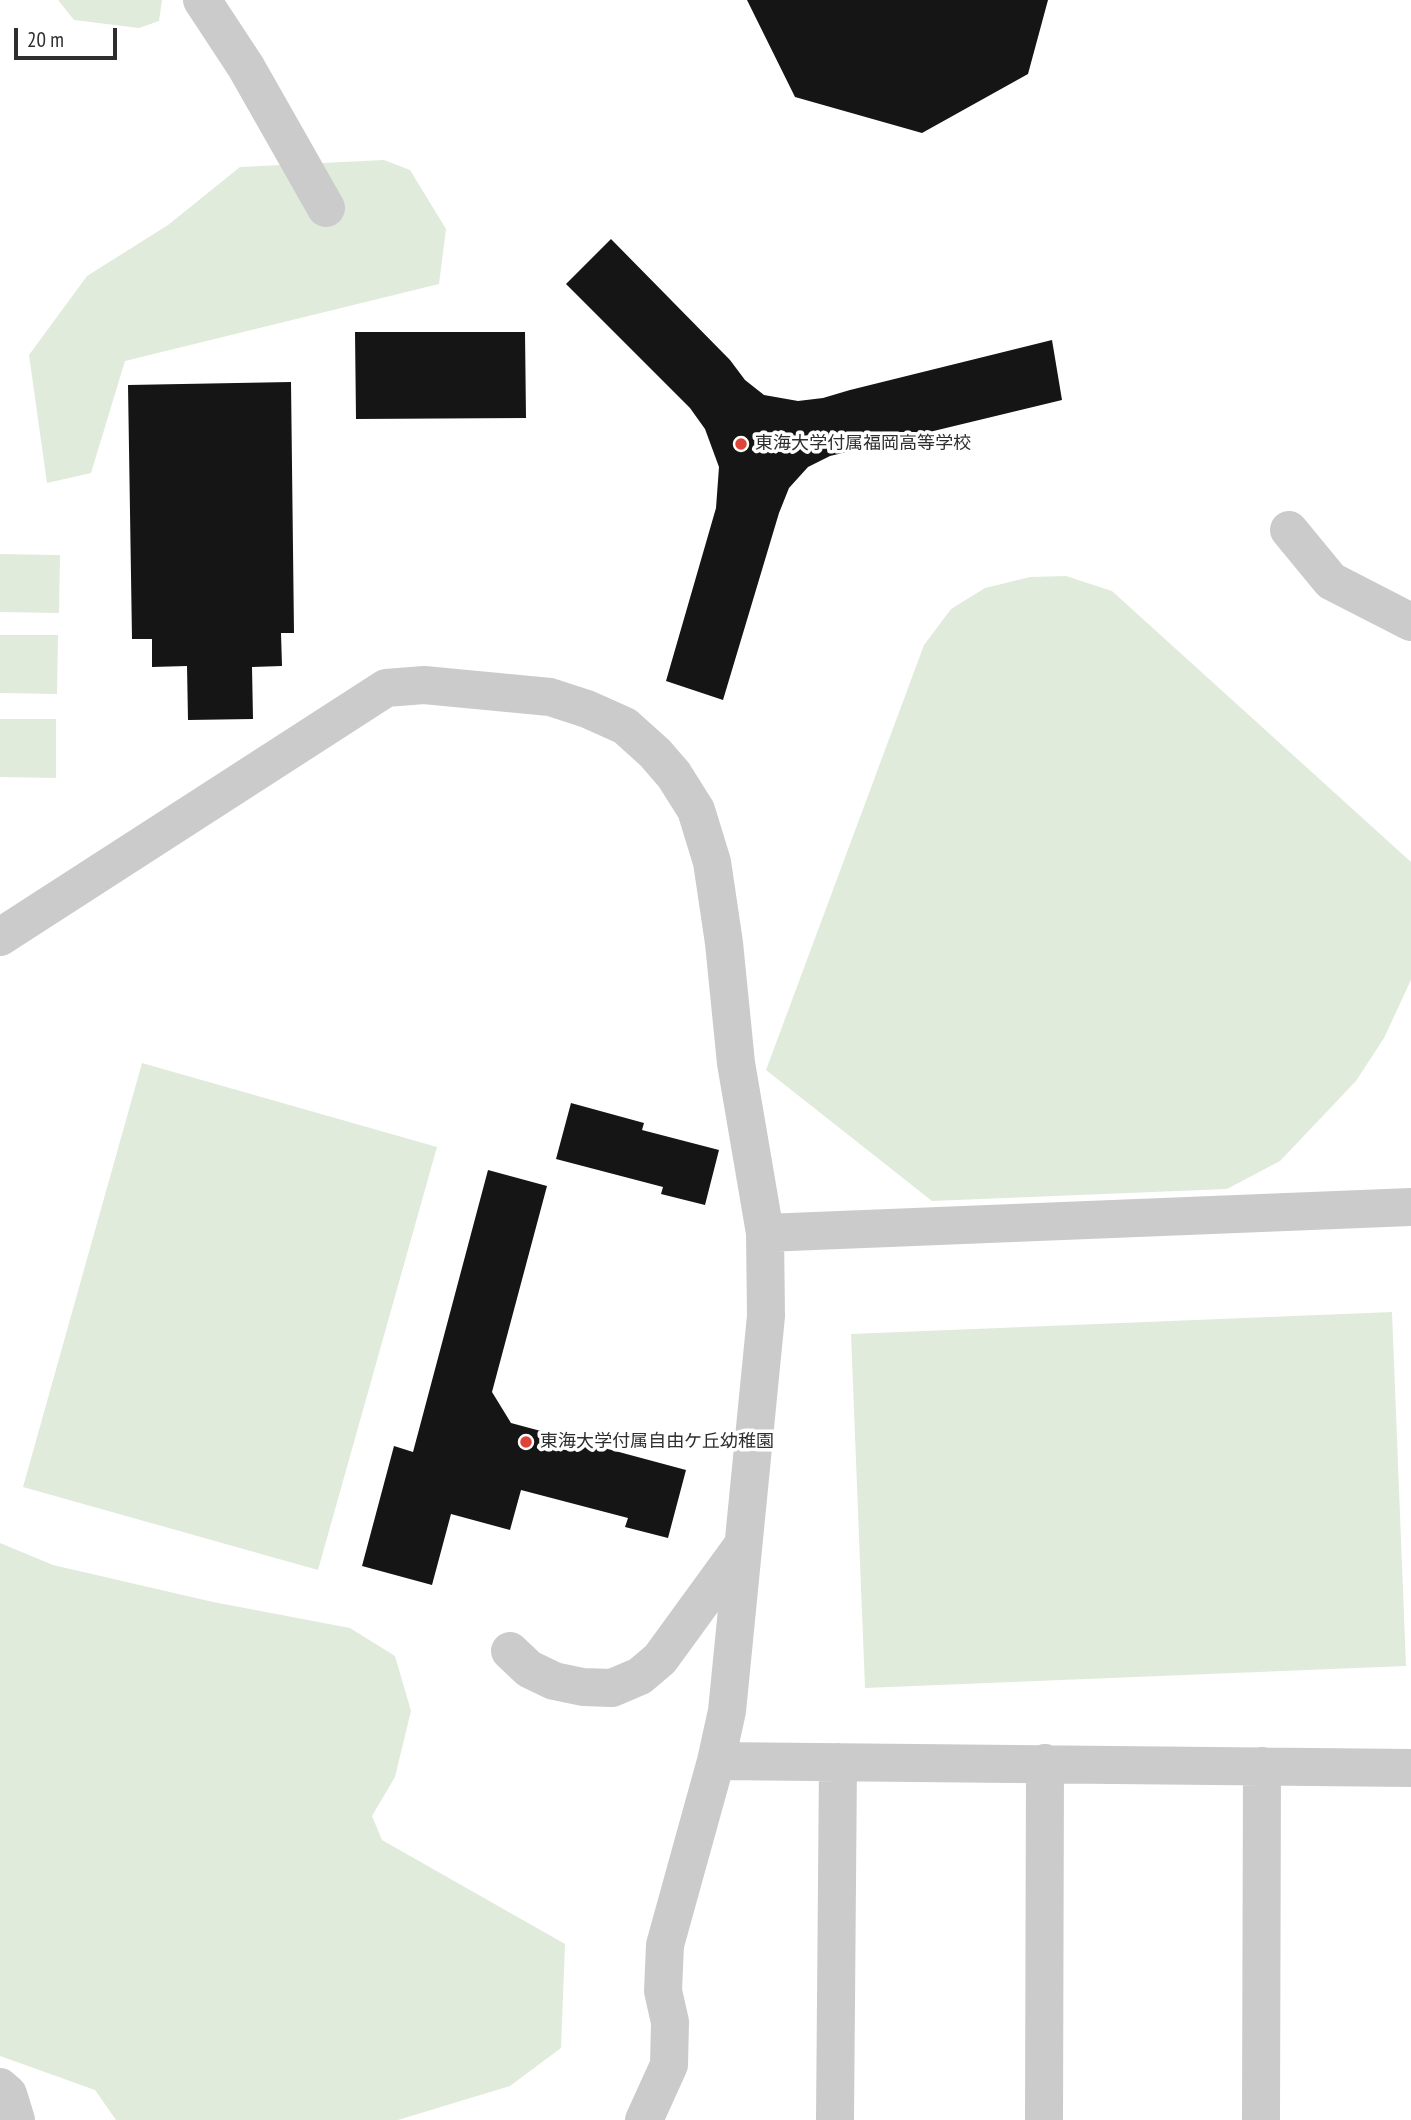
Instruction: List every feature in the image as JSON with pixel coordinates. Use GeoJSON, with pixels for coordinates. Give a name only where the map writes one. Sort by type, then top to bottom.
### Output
{"type":"FeatureCollection","features":[{"type":"Feature","properties":{"kind":"street"},"geometry":{"type":"LineString","coordinates":[[202,0],[246,67],[326,208]]}},
{"type":"Feature","properties":{"kind":"street"},"geometry":{"type":"LineString","coordinates":[[1289,530],[1331,582],[1411,622]]}},
{"type":"Feature","properties":{"kind":"street"},"geometry":{"type":"LineString","coordinates":[[0,937],[386,688],[424,684],[550,697],[587,709],[625,726],[655,752],[674,775],[696,810],[712,862],[724,943],[736,1062],[765,1233],[766,1316],[727,1711],[716,1761],[665,1944],[663,1991],[670,2022],[669,2065],[644,2120]]}},
{"type":"Feature","properties":{"kind":"street"},"geometry":{"type":"LineString","coordinates":[[765,1233],[1411,1207]]}},
{"type":"Feature","properties":{"kind":"street"},"geometry":{"type":"LineString","coordinates":[[510,1651],[529,1669],[554,1681],[583,1687],[612,1688],[640,1676],[660,1659],[744,1544]]}},
{"type":"Feature","properties":{"kind":"street"},"geometry":{"type":"LineString","coordinates":[[716,1761],[1411,1768]]}},
{"type":"Feature","properties":{"kind":"street"},"geometry":{"type":"LineString","coordinates":[[835,2120],[838,1762]]}},
{"type":"Feature","properties":{"kind":"street"},"geometry":{"type":"LineString","coordinates":[[1044,2120],[1045,1763]]}},
{"type":"Feature","properties":{"kind":"street"},"geometry":{"type":"LineString","coordinates":[[1261,2120],[1262,1766]]}},
{"type":"Feature","properties":{"kind":"street"},"geometry":{"type":"LineString","coordinates":[[0,2087],[8,2094],[16,2120]]}},
{"type":"Feature","properties":{"kind":"green space"},"geometry":{"type":"Polygon","coordinates":[[[58,0],[162,0],[159,21],[139,28],[74,20],[58,0]]]}},
{"type":"Feature","properties":{"kind":"green space"},"geometry":{"type":"Polygon","coordinates":[[[384,160],[410,170],[446,229],[439,284],[125,361],[91,473],[47,483],[29,355],[87,276],[168,225],[240,167],[384,160]]]}},
{"type":"Feature","properties":{"kind":"green space"},"geometry":{"type":"Polygon","coordinates":[[[0,554],[60,555],[59,613],[0,612],[0,554]]]}},
{"type":"Feature","properties":{"kind":"green space"},"geometry":{"type":"Polygon","coordinates":[[[1066,576],[1112,591],[1411,862],[1411,980],[1384,1038],[1356,1081],[1280,1161],[1227,1189],[932,1201],[766,1070],[924,645],[951,609],[985,588],[1030,577],[1066,576]]]}},
{"type":"Feature","properties":{"kind":"green space"},"geometry":{"type":"Polygon","coordinates":[[[0,635],[58,635],[57,694],[0,693],[0,635]]]}},
{"type":"Feature","properties":{"kind":"green space"},"geometry":{"type":"Polygon","coordinates":[[[0,719],[56,719],[56,778],[0,777],[0,719]]]}},
{"type":"Feature","properties":{"kind":"green space"},"geometry":{"type":"Polygon","coordinates":[[[142,1063],[437,1147],[318,1570],[23,1487],[142,1063]]]}},
{"type":"Feature","properties":{"kind":"green space"},"geometry":{"type":"Polygon","coordinates":[[[1392,1312],[1406,1666],[865,1688],[851,1334],[1392,1312]]]}},
{"type":"Feature","properties":{"kind":"green space"},"geometry":{"type":"Polygon","coordinates":[[[0,1543],[53,1565],[213,1602],[350,1628],[395,1656],[411,1711],[395,1777],[372,1816],[382,1840],[565,1944],[561,2048],[510,2086],[398,2120],[116,2120],[95,2090],[0,2056],[0,1543]]]}},
{"type":"Feature","properties":{"kind":"building"},"geometry":{"type":"Polygon","coordinates":[[[747,0],[1048,0],[1028,74],[922,133],[795,97],[747,0]]]}},
{"type":"Feature","properties":{"kind":"building"},"geometry":{"type":"Polygon","coordinates":[[[611,239],[730,360],[745,380],[764,395],[798,401],[823,398],[1052,340],[1062,400],[830,456],[808,467],[789,488],[779,513],[723,700],[666,681],[716,508],[719,467],[705,429],[690,408],[566,284],[611,239]]]}},
{"type":"Feature","properties":{"kind":"building"},"geometry":{"type":"Polygon","coordinates":[[[355,332],[525,332],[526,418],[356,419],[355,332]]]}},
{"type":"Feature","properties":{"kind":"building"},"geometry":{"type":"Polygon","coordinates":[[[291,382],[294,633],[281,633],[282,666],[252,667],[253,719],[188,720],[187,666],[152,667],[152,639],[132,639],[128,385],[291,382]]]}},
{"type":"Feature","properties":{"kind":"building"},"geometry":{"type":"Polygon","coordinates":[[[571,1103],[644,1123],[642,1130],[719,1150],[705,1205],[661,1194],[663,1187],[556,1159],[571,1103]]]}},
{"type":"Feature","properties":{"kind":"building"},"geometry":{"type":"Polygon","coordinates":[[[488,1170],[547,1186],[492,1392],[511,1423],[686,1470],[668,1538],[625,1527],[628,1518],[521,1490],[510,1530],[451,1514],[432,1585],[362,1566],[394,1446],[413,1452],[488,1170]]]}},
{"type":"Feature","properties":{"kind":"place","name":"東海大学付属福岡高等学校"},"geometry":{"type":"Point","coordinates":[741,444]}},
{"type":"Feature","properties":{"kind":"place","name":"東海大学付属自由ケ丘幼稚園"},"geometry":{"type":"Point","coordinates":[526,1442]}}]}
